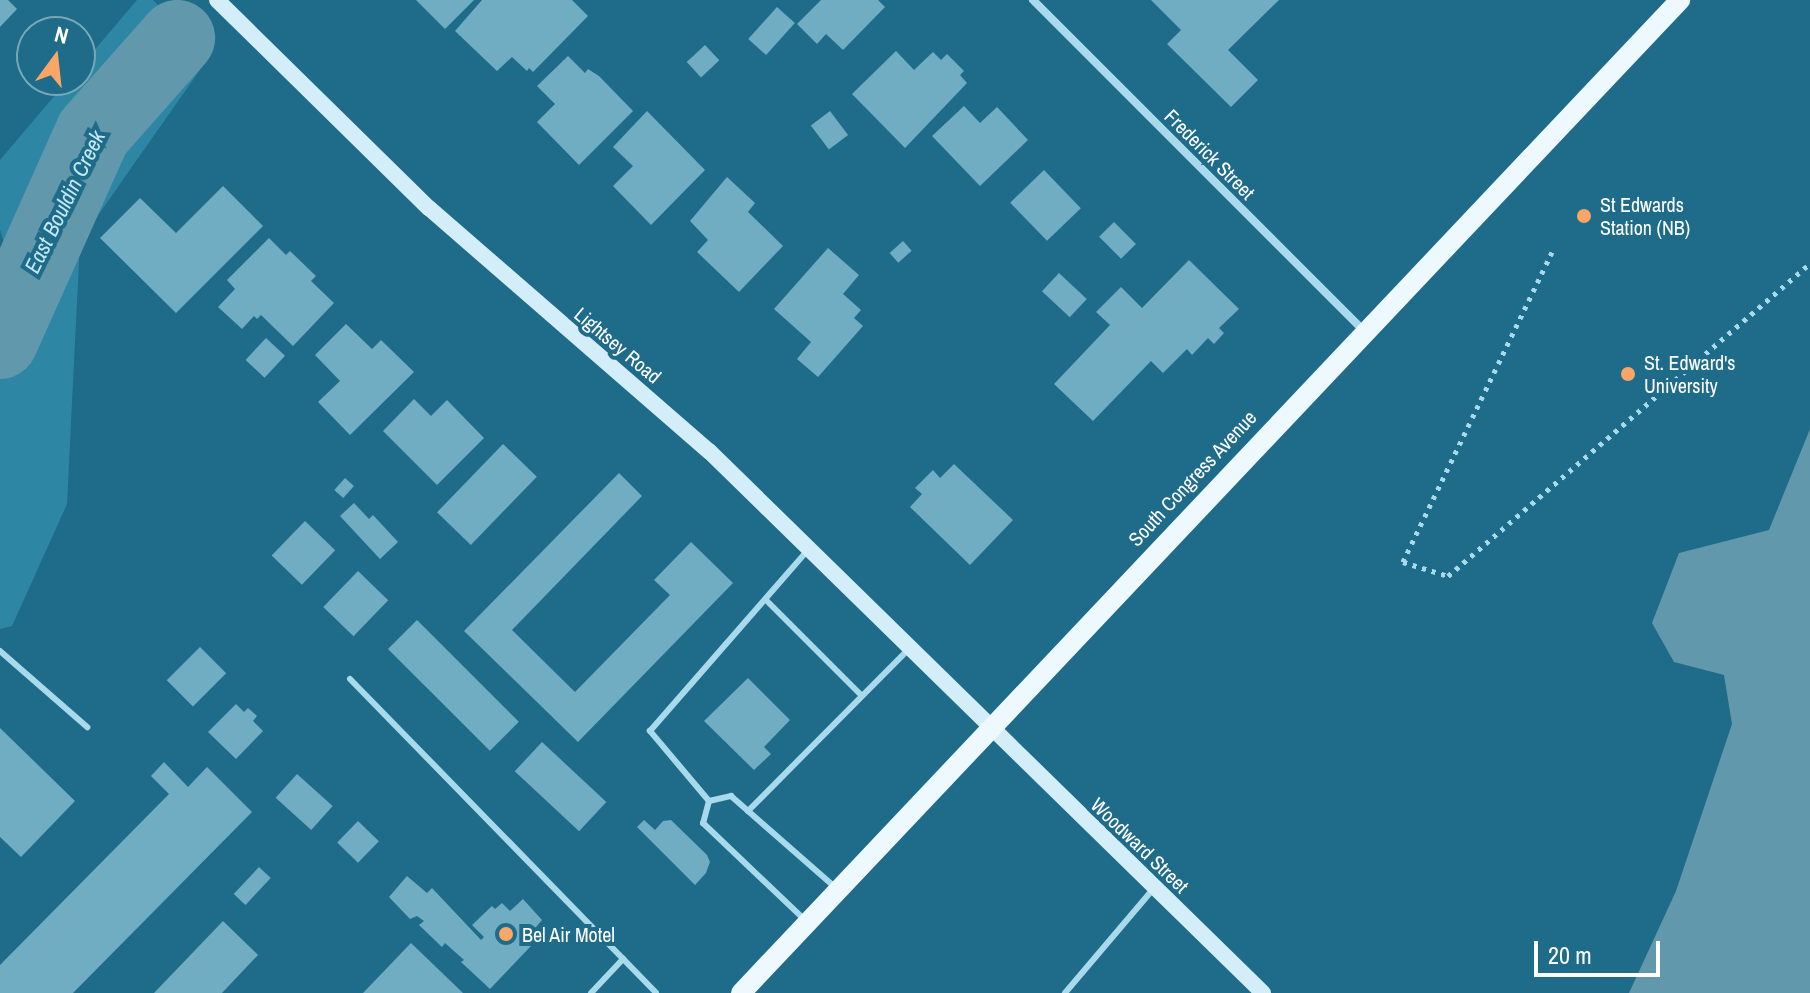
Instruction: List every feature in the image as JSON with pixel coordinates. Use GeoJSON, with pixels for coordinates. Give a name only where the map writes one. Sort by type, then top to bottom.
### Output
{"type":"FeatureCollection","features":[{"type":"Feature","properties":{"kind":"main road","name":"South Congress Avenue"},"geometry":{"type":"LineString","coordinates":[[741,993],[990,726],[1680,0]]}},
{"type":"Feature","properties":{"kind":"street","name":"Lightsey Road"},"geometry":{"type":"LineString","coordinates":[[217,0],[429,208],[524,294],[622,373],[809,549],[990,726]]}},
{"type":"Feature","properties":{"kind":"street","name":"Frederick Street"},"geometry":{"type":"LineString","coordinates":[[1033,0],[1364,331]]}},
{"type":"Feature","properties":{"kind":"street","name":"Woodward Street"},"geometry":{"type":"LineString","coordinates":[[990,726],[1263,993]]}},
{"type":"Feature","properties":{"kind":"lane"},"geometry":{"type":"LineString","coordinates":[[709,801],[650,731],[809,549]]}},
{"type":"Feature","properties":{"kind":"lane"},"geometry":{"type":"LineString","coordinates":[[766,600],[861,695]]}},
{"type":"Feature","properties":{"kind":"lane"},"geometry":{"type":"LineString","coordinates":[[748,811],[910,648]]}},
{"type":"Feature","properties":{"kind":"lane"},"geometry":{"type":"LineString","coordinates":[[0,651],[87,727]]}},
{"type":"Feature","properties":{"kind":"lane"},"geometry":{"type":"LineString","coordinates":[[350,679],[656,993]]}},
{"type":"Feature","properties":{"kind":"lane"},"geometry":{"type":"LineString","coordinates":[[709,801],[731,796],[838,889]]}},
{"type":"Feature","properties":{"kind":"lane"},"geometry":{"type":"LineString","coordinates":[[709,801],[703,823],[807,922]]}},
{"type":"Feature","properties":{"kind":"lane"},"geometry":{"type":"LineString","coordinates":[[1065,993],[1155,887]]}},
{"type":"Feature","properties":{"kind":"lane"},"geometry":{"type":"LineString","coordinates":[[591,993],[623,959]]}},
{"type":"Feature","properties":{"kind":"path"},"geometry":{"type":"LineString","coordinates":[[1552,252],[1403,562],[1448,576],[1810,263]]}},
{"type":"Feature","properties":{"kind":"shaded area"},"geometry":{"type":"Polygon","coordinates":[[[137,0],[153,0],[209,57],[80,241],[67,504],[12,626],[0,629],[0,277],[8,257],[0,229],[0,160],[54,96],[96,96],[96,48],[137,0]]]}},
{"type":"Feature","properties":{"kind":"shaded area"},"geometry":{"type":"Polygon","coordinates":[[[1810,429],[1810,993],[1629,993],[1676,891],[1732,724],[1724,675],[1674,662],[1652,623],[1679,553],[1769,530],[1810,429]]]}},
{"type":"Feature","properties":{"kind":"building"},"geometry":{"type":"Polygon","coordinates":[[[0,0],[8,0],[17,9],[0,27],[0,0]]]}},
{"type":"Feature","properties":{"kind":"building"},"geometry":{"type":"Polygon","coordinates":[[[416,0],[474,0],[445,29],[416,0]]]}},
{"type":"Feature","properties":{"kind":"building"},"geometry":{"type":"Polygon","coordinates":[[[482,0],[572,0],[588,16],[533,72],[529,68],[527,71],[512,57],[497,71],[455,31],[482,0]]]}},
{"type":"Feature","properties":{"kind":"building"},"geometry":{"type":"Polygon","coordinates":[[[821,0],[878,0],[885,7],[843,50],[826,34],[817,44],[797,24],[821,0]]]}},
{"type":"Feature","properties":{"kind":"building"},"geometry":{"type":"Polygon","coordinates":[[[1151,0],[1279,0],[1228,50],[1258,80],[1231,107],[1167,44],[1181,30],[1151,0]]]}},
{"type":"Feature","properties":{"kind":"building"},"geometry":{"type":"Polygon","coordinates":[[[777,7],[795,23],[766,55],[748,39],[777,7]]]}},
{"type":"Feature","properties":{"kind":"building"},"geometry":{"type":"Polygon","coordinates":[[[705,45],[719,60],[701,77],[687,62],[705,45]]]}},
{"type":"Feature","properties":{"kind":"building"},"geometry":{"type":"Polygon","coordinates":[[[896,51],[914,70],[933,52],[941,60],[947,54],[964,71],[960,75],[967,83],[905,148],[852,94],[896,51]]]}},
{"type":"Feature","properties":{"kind":"building"},"geometry":{"type":"Polygon","coordinates":[[[568,56],[585,73],[588,69],[599,76],[633,111],[579,165],[537,122],[555,104],[537,86],[568,56]]]}},
{"type":"Feature","properties":{"kind":"building"},"geometry":{"type":"Polygon","coordinates":[[[964,106],[980,123],[997,107],[1028,140],[980,186],[932,136],[964,106]]]}},
{"type":"Feature","properties":{"kind":"building"},"geometry":{"type":"Polygon","coordinates":[[[647,111],[705,170],[651,225],[613,186],[633,166],[613,147],[647,111]]]}},
{"type":"Feature","properties":{"kind":"building"},"geometry":{"type":"Polygon","coordinates":[[[830,111],[848,135],[829,149],[811,125],[830,111]]]}},
{"type":"Feature","properties":{"kind":"building"},"geometry":{"type":"Polygon","coordinates":[[[1044,170],[1081,208],[1047,241],[1010,203],[1044,170]]]}},
{"type":"Feature","properties":{"kind":"building"},"geometry":{"type":"Polygon","coordinates":[[[727,177],[755,203],[748,212],[783,246],[739,292],[697,252],[708,240],[690,221],[727,177]]]}},
{"type":"Feature","properties":{"kind":"building"},"geometry":{"type":"Polygon","coordinates":[[[223,186],[263,226],[176,313],[100,238],[140,198],[176,233],[223,186]]]}},
{"type":"Feature","properties":{"kind":"building"},"geometry":{"type":"Polygon","coordinates":[[[1114,222],[1136,244],[1121,259],[1099,237],[1114,222]]]}},
{"type":"Feature","properties":{"kind":"building"},"geometry":{"type":"Polygon","coordinates":[[[269,238],[286,255],[290,251],[316,276],[311,281],[334,303],[293,346],[261,315],[257,319],[254,316],[242,329],[218,307],[235,289],[227,280],[269,238]]]}},
{"type":"Feature","properties":{"kind":"building"},"geometry":{"type":"Polygon","coordinates":[[[903,241],[912,251],[898,263],[890,253],[903,241]]]}},
{"type":"Feature","properties":{"kind":"building"},"geometry":{"type":"Polygon","coordinates":[[[828,248],[859,275],[843,294],[861,310],[854,318],[863,326],[818,377],[797,359],[811,342],[774,309],[828,248]]]}},
{"type":"Feature","properties":{"kind":"building"},"geometry":{"type":"Polygon","coordinates":[[[1189,260],[1239,309],[1219,328],[1224,333],[1214,344],[1208,338],[1192,355],[1187,349],[1163,373],[1151,361],[1093,421],[1054,384],[1110,325],[1096,312],[1121,287],[1142,308],[1189,260]]]}},
{"type":"Feature","properties":{"kind":"building"},"geometry":{"type":"Polygon","coordinates":[[[1059,273],[1087,299],[1070,317],[1042,291],[1059,273]]]}},
{"type":"Feature","properties":{"kind":"building"},"geometry":{"type":"Polygon","coordinates":[[[346,324],[372,349],[381,340],[414,372],[350,435],[318,402],[340,381],[315,355],[346,324]]]}},
{"type":"Feature","properties":{"kind":"building"},"geometry":{"type":"Polygon","coordinates":[[[266,338],[285,356],[265,378],[246,360],[266,338]]]}},
{"type":"Feature","properties":{"kind":"building"},"geometry":{"type":"Polygon","coordinates":[[[414,399],[431,416],[447,400],[484,438],[437,485],[383,431],[414,399]]]}},
{"type":"Feature","properties":{"kind":"building"},"geometry":{"type":"Polygon","coordinates":[[[503,444],[537,477],[471,545],[437,512],[503,444]]]}},
{"type":"Feature","properties":{"kind":"building"},"geometry":{"type":"Polygon","coordinates":[[[954,464],[1013,520],[970,565],[910,507],[922,494],[915,488],[933,470],[940,478],[954,464]]]}},
{"type":"Feature","properties":{"kind":"building"},"geometry":{"type":"Polygon","coordinates":[[[619,473],[642,496],[512,630],[575,692],[670,595],[654,580],[691,542],[733,583],[578,742],[464,631],[619,473]]]}},
{"type":"Feature","properties":{"kind":"building"},"geometry":{"type":"Polygon","coordinates":[[[345,478],[354,486],[343,498],[334,490],[345,478]]]}},
{"type":"Feature","properties":{"kind":"building"},"geometry":{"type":"Polygon","coordinates":[[[354,503],[369,519],[373,515],[398,542],[380,559],[340,516],[354,503]]]}},
{"type":"Feature","properties":{"kind":"building"},"geometry":{"type":"Polygon","coordinates":[[[305,521],[335,550],[302,585],[272,556],[305,521]]]}},
{"type":"Feature","properties":{"kind":"building"},"geometry":{"type":"Polygon","coordinates":[[[358,571],[388,600],[353,636],[323,607],[358,571]]]}},
{"type":"Feature","properties":{"kind":"building"},"geometry":{"type":"Polygon","coordinates":[[[417,620],[519,722],[490,751],[388,649],[417,620]]]}},
{"type":"Feature","properties":{"kind":"building"},"geometry":{"type":"Polygon","coordinates":[[[200,647],[226,673],[193,706],[167,680],[200,647]]]}},
{"type":"Feature","properties":{"kind":"building"},"geometry":{"type":"Polygon","coordinates":[[[748,678],[790,720],[764,747],[771,754],[754,770],[704,721],[748,678]]]}},
{"type":"Feature","properties":{"kind":"building"},"geometry":{"type":"Polygon","coordinates":[[[236,704],[244,712],[248,708],[257,716],[253,721],[263,731],[236,759],[208,732],[236,704]]]}},
{"type":"Feature","properties":{"kind":"building"},"geometry":{"type":"Polygon","coordinates":[[[0,728],[75,801],[21,857],[0,837],[0,728]]]}},
{"type":"Feature","properties":{"kind":"building"},"geometry":{"type":"Polygon","coordinates":[[[542,742],[606,802],[579,831],[515,771],[542,742]]]}},
{"type":"Feature","properties":{"kind":"building"},"geometry":{"type":"Polygon","coordinates":[[[164,762],[188,787],[207,767],[252,812],[73,993],[0,993],[0,965],[169,794],[151,776],[164,762]]]}},
{"type":"Feature","properties":{"kind":"building"},"geometry":{"type":"Polygon","coordinates":[[[297,774],[333,806],[311,830],[276,798],[297,774]]]}},
{"type":"Feature","properties":{"kind":"building"},"geometry":{"type":"Polygon","coordinates":[[[644,820],[655,830],[663,821],[671,820],[707,855],[710,862],[706,873],[695,885],[637,827],[644,820]]]}},
{"type":"Feature","properties":{"kind":"building"},"geometry":{"type":"Polygon","coordinates":[[[358,821],[379,841],[358,863],[337,843],[358,821]]]}},
{"type":"Feature","properties":{"kind":"building"},"geometry":{"type":"Polygon","coordinates":[[[259,867],[271,878],[245,905],[234,894],[259,867]]]}},
{"type":"Feature","properties":{"kind":"building","name":"Bel Air Motel"},"geometry":{"type":"Polygon","coordinates":[[[407,876],[427,893],[432,888],[481,940],[484,937],[472,925],[492,906],[495,909],[502,903],[510,911],[523,899],[542,920],[526,939],[531,946],[490,989],[461,962],[464,960],[445,943],[442,947],[419,925],[424,921],[417,916],[410,919],[389,897],[407,876]]]}},
{"type":"Feature","properties":{"kind":"building"},"geometry":{"type":"Polygon","coordinates":[[[223,921],[258,955],[222,993],[154,993],[223,921]]]}},
{"type":"Feature","properties":{"kind":"building"},"geometry":{"type":"Polygon","coordinates":[[[411,943],[463,993],[363,993],[411,943]]]}},
{"type":"Feature","properties":{"kind":"waterway","name":"East Bouldin Creek"},"geometry":{"type":"LineString","coordinates":[[0,341],[93,133],[177,38]]}},
{"type":"Feature","properties":{"kind":"place","name":"St Edwards Station (NB)"},"geometry":{"type":"Point","coordinates":[1584,216]}},
{"type":"Feature","properties":{"kind":"place","name":"St. Edward's University"},"geometry":{"type":"Point","coordinates":[1628,374]}},
{"type":"Feature","properties":{"kind":"place","name":"Bel Air Motel"},"geometry":{"type":"Point","coordinates":[506,934]}}]}
